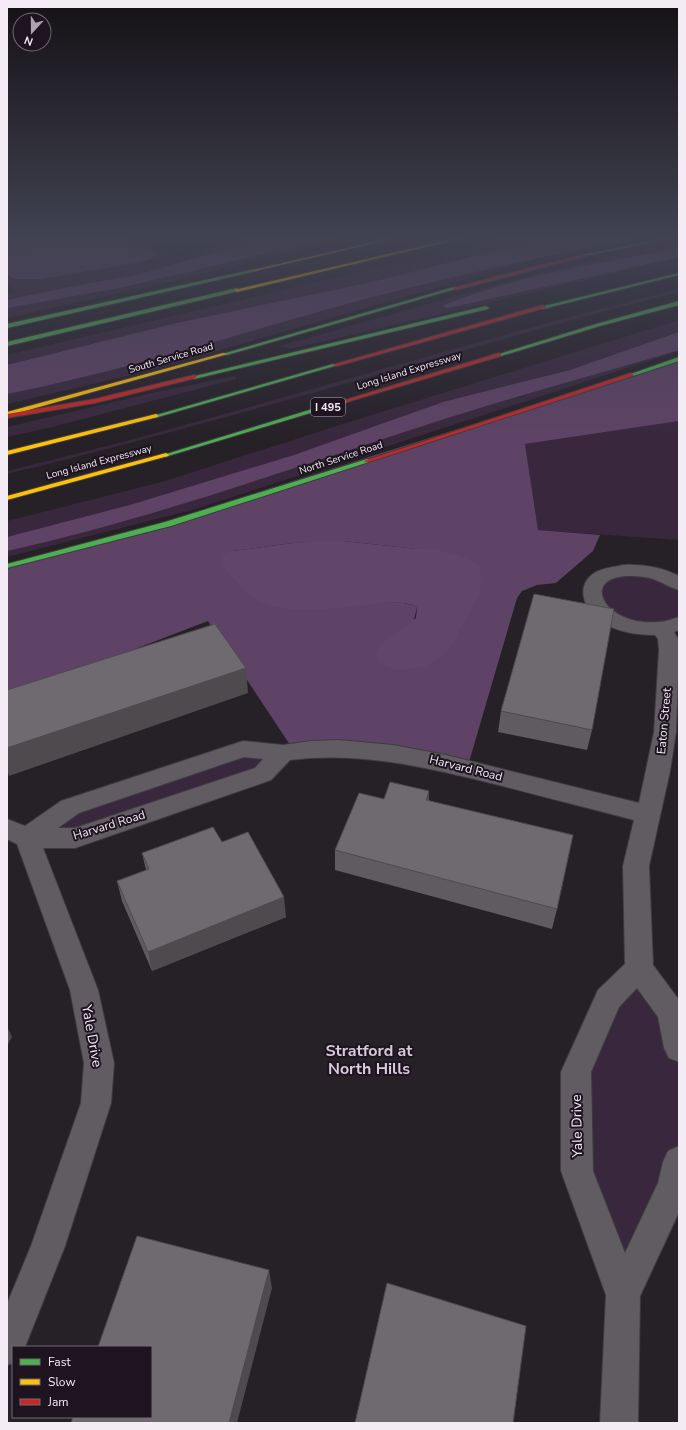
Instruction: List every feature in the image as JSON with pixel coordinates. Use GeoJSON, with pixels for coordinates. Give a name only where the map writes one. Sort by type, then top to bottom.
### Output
{"type":"FeatureCollection","features":[{"type":"Feature","properties":{"kind":"main road"},"geometry":{"type":"LineString","coordinates":[[7,326],[96,306]]}},
{"type":"Feature","properties":{"kind":"main road"},"geometry":{"type":"LineString","coordinates":[[7,344],[171,306]]}},
{"type":"Feature","properties":{"kind":"main road","name":"South Service Road"},"geometry":{"type":"LineString","coordinates":[[7,415],[149,376],[392,306]]}},
{"type":"Feature","properties":{"kind":"main road"},"geometry":{"type":"LineString","coordinates":[[7,415],[95,401],[495,306]]}},
{"type":"Feature","properties":{"kind":"main road"},"geometry":{"type":"LineString","coordinates":[[7,453],[169,412],[548,306]]}},
{"type":"Feature","properties":{"kind":"main road","name":"Long Island Expressway"},"geometry":{"type":"LineString","coordinates":[[7,498],[167,455],[598,325],[672,306]]}},
{"type":"Feature","properties":{"kind":"main road","name":"North Service Road"},"geometry":{"type":"LineString","coordinates":[[7,566],[168,524],[247,500],[679,359]]}},
{"type":"Feature","properties":{"kind":"street","name":"Eaton Street"},"geometry":{"type":"LineString","coordinates":[[647,814],[658,772],[664,732],[669,650],[668,639],[671,626],[644,629],[627,626],[611,618],[600,609],[593,599],[592,589],[597,581],[606,574],[627,570],[652,572],[667,577],[679,584]]}},
{"type":"Feature","properties":{"kind":"street","name":"Harvard Road"},"geometry":{"type":"LineString","coordinates":[[17,833],[70,807],[243,749],[283,753],[307,749],[368,749],[414,756],[647,814]]}},
{"type":"Feature","properties":{"kind":"street","name":"Harvard Road"},"geometry":{"type":"LineString","coordinates":[[17,833],[75,838],[263,774],[283,753]]}},
{"type":"Feature","properties":{"kind":"street"},"geometry":{"type":"LineString","coordinates":[[647,814],[636,866],[639,968],[671,1012],[679,1048]]}},
{"type":"Feature","properties":{"kind":"street","name":"Yale Drive"},"geometry":{"type":"LineString","coordinates":[[7,1346],[48,1246],[96,1104],[99,1063],[84,990],[17,833]]}},
{"type":"Feature","properties":{"kind":"street","name":"Yale Drive"},"geometry":{"type":"LineString","coordinates":[[619,1423],[623,1295],[577,1171],[576,1072],[608,999],[639,968]]}},
{"type":"Feature","properties":{"kind":"street","name":"Yale Drive"},"geometry":{"type":"LineString","coordinates":[[623,1295],[674,1186],[679,1162]]}},
{"type":"Feature","properties":{"kind":"shaded area"},"geometry":{"type":"Polygon","coordinates":[[[7,306],[63,306],[7,318],[7,306]]]}},
{"type":"Feature","properties":{"kind":"shaded area"},"geometry":{"type":"Polygon","coordinates":[[[7,306],[20,306],[7,308],[7,306]]]}},
{"type":"Feature","properties":{"kind":"shaded area"},"geometry":{"type":"Polygon","coordinates":[[[217,306],[374,306],[140,373],[7,404],[7,355],[217,306]]]}},
{"type":"Feature","properties":{"kind":"shaded area"},"geometry":{"type":"Polygon","coordinates":[[[259,306],[340,306],[144,362],[7,394],[7,365],[177,323],[259,306]]]}},
{"type":"Feature","properties":{"kind":"shaded area"},"geometry":{"type":"Polygon","coordinates":[[[422,306],[477,306],[289,349],[280,346],[422,306]]]}},
{"type":"Feature","properties":{"kind":"shaded area"},"geometry":{"type":"Polygon","coordinates":[[[443,306],[458,306],[448,308],[443,306]]]}},
{"type":"Feature","properties":{"kind":"shaded area"},"geometry":{"type":"Polygon","coordinates":[[[612,306],[627,306],[176,431],[7,474],[7,471],[176,428],[612,306]]]}},
{"type":"Feature","properties":{"kind":"shaded area"},"geometry":{"type":"Polygon","coordinates":[[[679,320],[679,351],[196,509],[7,557],[7,521],[162,482],[346,423],[679,320]]]}},
{"type":"Feature","properties":{"kind":"shaded area"},"geometry":{"type":"Polygon","coordinates":[[[679,332],[679,350],[460,414],[167,509],[7,551],[7,537],[130,505],[294,455],[443,402],[570,370],[679,332]]]}},
{"type":"Feature","properties":{"kind":"shaded area"},"geometry":{"type":"Polygon","coordinates":[[[679,359],[679,421],[525,444],[538,530],[600,535],[593,551],[556,583],[537,585],[522,591],[517,598],[467,769],[294,751],[208,621],[7,698],[7,566],[81,548],[679,359]],[[343,541],[293,543],[233,551],[277,607],[312,609],[395,602],[417,607],[402,670],[436,549],[417,549],[343,541]]]}},
{"type":"Feature","properties":{"kind":"shaded area"},"geometry":{"type":"Polygon","coordinates":[[[235,376],[236,379],[52,427],[7,437],[7,427],[152,393],[235,376]]]}},
{"type":"Feature","properties":{"kind":"shaded area"},"geometry":{"type":"Polygon","coordinates":[[[679,421],[679,540],[538,530],[525,444],[679,421]]]}},
{"type":"Feature","properties":{"kind":"shaded area"},"geometry":{"type":"Polygon","coordinates":[[[319,541],[343,541],[417,549],[436,549],[466,558],[479,565],[481,578],[479,595],[449,650],[429,665],[402,670],[390,668],[380,663],[376,655],[380,645],[416,618],[417,607],[406,603],[395,602],[315,610],[285,609],[272,606],[256,600],[246,592],[227,571],[222,562],[223,554],[233,551],[319,541]]]}},
{"type":"Feature","properties":{"kind":"shaded area"},"geometry":{"type":"Polygon","coordinates":[[[620,570],[679,584],[679,623],[662,629],[600,609],[597,581],[620,570]]]}},
{"type":"Feature","properties":{"kind":"shaded area"},"geometry":{"type":"Polygon","coordinates":[[[243,749],[283,753],[263,774],[75,838],[27,838],[70,807],[243,749]]]}},
{"type":"Feature","properties":{"kind":"shaded area"},"geometry":{"type":"Polygon","coordinates":[[[639,968],[679,1048],[679,1162],[623,1295],[577,1171],[576,1072],[639,968]]]}},
{"type":"Feature","properties":{"kind":"building"},"geometry":{"type":"Polygon","coordinates":[[[534,594],[614,609],[592,730],[501,711],[534,594]]]}},
{"type":"Feature","properties":{"kind":"building"},"geometry":{"type":"Polygon","coordinates":[[[215,624],[246,668],[7,748],[7,690],[215,624]]]}},
{"type":"Feature","properties":{"kind":"building"},"geometry":{"type":"Polygon","coordinates":[[[390,782],[429,791],[426,800],[573,835],[557,909],[335,850],[359,793],[384,799],[390,782]]]}},
{"type":"Feature","properties":{"kind":"building"},"geometry":{"type":"Polygon","coordinates":[[[213,827],[222,842],[248,832],[284,897],[148,952],[117,881],[149,869],[142,853],[213,827]]]}},
{"type":"Feature","properties":{"kind":"building"},"geometry":{"type":"Polygon","coordinates":[[[137,1236],[269,1270],[229,1423],[71,1423],[73,1418],[152,1418],[152,1346],[98,1346],[137,1236]]]}},
{"type":"Feature","properties":{"kind":"building"},"geometry":{"type":"Polygon","coordinates":[[[387,1283],[526,1326],[513,1423],[355,1423],[387,1283]]]}},
{"type":"Feature","properties":{"kind":"traffic: fast"},"geometry":{"type":"LineString","coordinates":[[7,326],[97,306]]}},
{"type":"Feature","properties":{"kind":"traffic: fast"},"geometry":{"type":"LineString","coordinates":[[7,344],[170,306]]}},
{"type":"Feature","properties":{"kind":"traffic: fast"},"geometry":{"type":"LineString","coordinates":[[225,354],[394,306]]}},
{"type":"Feature","properties":{"kind":"traffic: fast"},"geometry":{"type":"LineString","coordinates":[[543,307],[548,306]]}},
{"type":"Feature","properties":{"kind":"traffic: fast"},"geometry":{"type":"LineString","coordinates":[[499,355],[598,325],[669,306]]}},
{"type":"Feature","properties":{"kind":"traffic: fast"},"geometry":{"type":"LineString","coordinates":[[194,377],[486,308]]}},
{"type":"Feature","properties":{"kind":"traffic: fast"},"geometry":{"type":"LineString","coordinates":[[631,375],[679,359]]}},
{"type":"Feature","properties":{"kind":"traffic: fast"},"geometry":{"type":"LineString","coordinates":[[156,416],[335,365]]}},
{"type":"Feature","properties":{"kind":"traffic: fast"},"geometry":{"type":"LineString","coordinates":[[166,455],[345,401]]}},
{"type":"Feature","properties":{"kind":"traffic: fast"},"geometry":{"type":"LineString","coordinates":[[7,566],[168,524],[367,461]]}},
{"type":"Feature","properties":{"kind":"traffic: slow"},"geometry":{"type":"LineString","coordinates":[[7,414],[225,354]]}},
{"type":"Feature","properties":{"kind":"traffic: slow"},"geometry":{"type":"LineString","coordinates":[[7,453],[156,416]]}},
{"type":"Feature","properties":{"kind":"traffic: slow"},"geometry":{"type":"LineString","coordinates":[[7,498],[166,455]]}},
{"type":"Feature","properties":{"kind":"traffic: jam"},"geometry":{"type":"LineString","coordinates":[[335,365],[543,307]]}},
{"type":"Feature","properties":{"kind":"traffic: jam"},"geometry":{"type":"LineString","coordinates":[[345,401],[499,355]]}},
{"type":"Feature","properties":{"kind":"traffic: jam"},"geometry":{"type":"LineString","coordinates":[[367,461],[631,375]]}},
{"type":"Feature","properties":{"kind":"traffic: jam"},"geometry":{"type":"LineString","coordinates":[[7,416],[95,401],[194,377]]}},
{"type":"Feature","properties":{"kind":"district","name":"Stratford at North Hills"},"geometry":{"type":"Point","coordinates":[369,1060]}}]}
